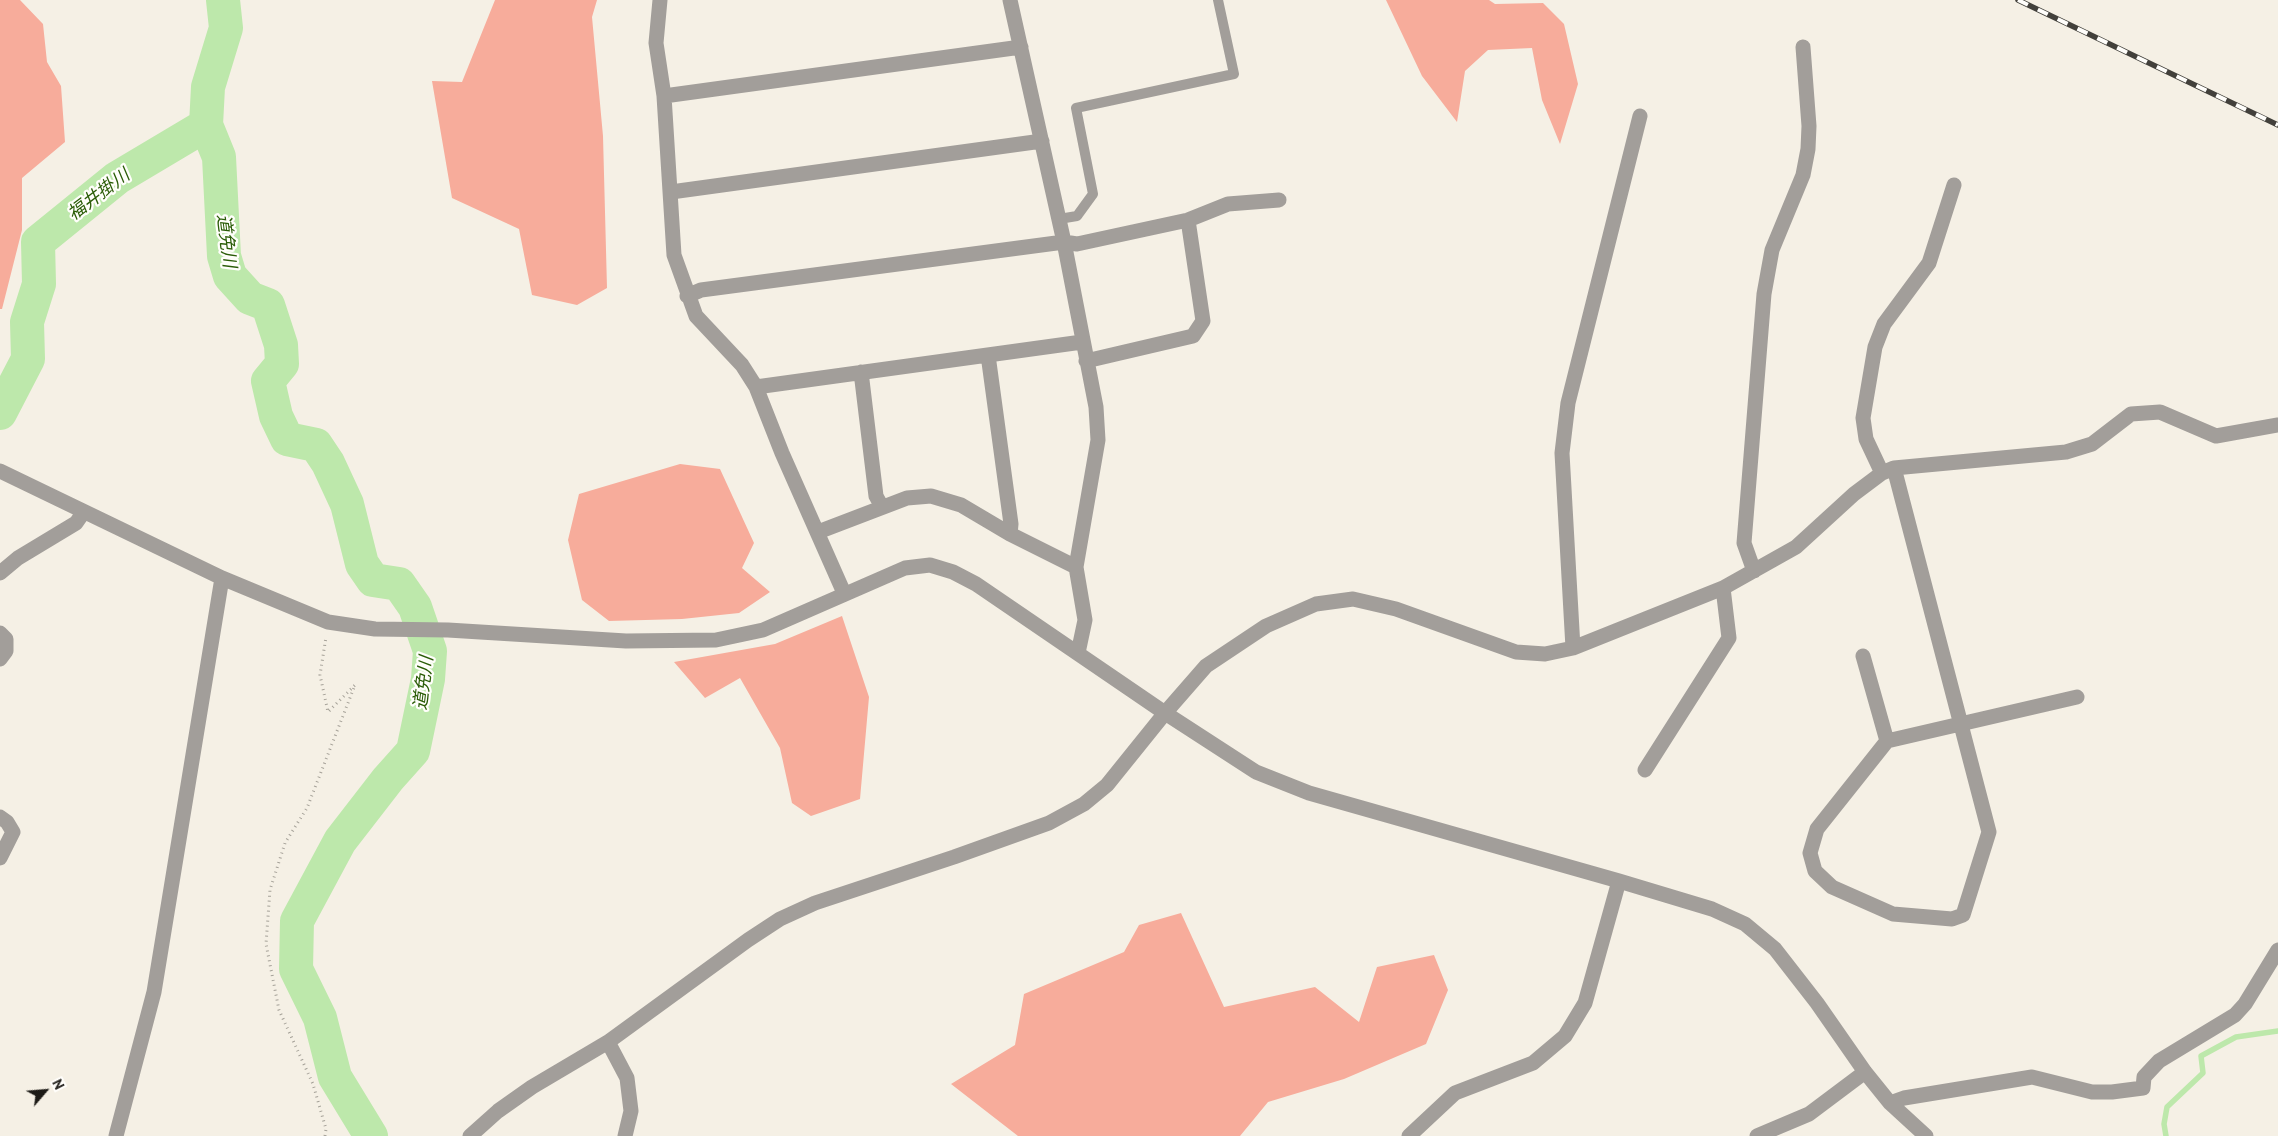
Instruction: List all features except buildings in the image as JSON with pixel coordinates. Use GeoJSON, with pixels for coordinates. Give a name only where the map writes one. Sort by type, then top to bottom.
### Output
{"type":"FeatureCollection","features":[{"type":"Feature","properties":{"kind":"street"},"geometry":{"type":"LineString","coordinates":[[660,0],[656,43],[664,96],[674,255],[687,296],[696,316],[742,365],[756,387],[782,453],[844,593]]}},
{"type":"Feature","properties":{"kind":"street"},"geometry":{"type":"LineString","coordinates":[[1010,0],[1064,242],[1096,408],[1098,440],[1076,567],[1085,620],[1078,653]]}},
{"type":"Feature","properties":{"kind":"street"},"geometry":{"type":"LineString","coordinates":[[664,96],[1021,47]]}},
{"type":"Feature","properties":{"kind":"street"},"geometry":{"type":"LineString","coordinates":[[1754,571],[1744,543],[1764,294],[1772,250],[1803,175],[1808,149],[1809,126],[1803,47]]}},
{"type":"Feature","properties":{"kind":"street"},"geometry":{"type":"LineString","coordinates":[[1573,648],[1562,453],[1568,403],[1640,116]]}},
{"type":"Feature","properties":{"kind":"street"},"geometry":{"type":"LineString","coordinates":[[671,192],[1042,141]]}},
{"type":"Feature","properties":{"kind":"street"},"geometry":{"type":"LineString","coordinates":[[1954,185],[1929,263],[1884,324],[1875,347],[1863,418],[1866,439],[1888,471],[1961,725],[1989,832],[1963,915],[1952,920],[1893,914],[1832,887],[1815,871],[1810,853],[1817,829],[1887,741],[1961,725],[2076,697]]}},
{"type":"Feature","properties":{"kind":"street"},"geometry":{"type":"LineString","coordinates":[[687,296],[701,290],[1064,242],[1077,244],[1188,220],[1228,204],[1278,200]]}},
{"type":"Feature","properties":{"kind":"street"},"geometry":{"type":"LineString","coordinates":[[1086,361],[1193,336],[1204,321],[1188,220]]}},
{"type":"Feature","properties":{"kind":"street"},"geometry":{"type":"LineString","coordinates":[[756,387],[1082,342]]}},
{"type":"Feature","properties":{"kind":"street"},"geometry":{"type":"LineString","coordinates":[[988,355],[1010,534]]}},
{"type":"Feature","properties":{"kind":"street"},"geometry":{"type":"LineString","coordinates":[[861,372],[876,496],[882,507]]}},
{"type":"Feature","properties":{"kind":"street"},"geometry":{"type":"LineString","coordinates":[[470,1136],[498,1111],[532,1087],[608,1042],[748,940],[780,919],[815,903],[954,858],[1049,823],[1084,804],[1107,785],[1206,666],[1266,626],[1316,604],[1353,599],[1396,609],[1516,652],[1545,654],[1573,648],[1723,588],[1796,547],[1854,494],[1888,471],[2066,452],[2092,444],[2131,414],[2160,412],[2216,436],[2278,425]]}},
{"type":"Feature","properties":{"kind":"street"},"geometry":{"type":"LineString","coordinates":[[0,471],[222,578],[328,622],[375,629],[448,630],[626,641],[716,640],[763,630],[905,568],[930,565],[952,572],[976,584],[1165,713],[1256,772],[1309,793],[1619,881],[1712,910],[1745,924],[1776,949],[1817,1003],[1865,1072],[1890,1103],[1926,1136]]}},
{"type":"Feature","properties":{"kind":"street"},"geometry":{"type":"LineString","coordinates":[[818,532],[907,498],[931,496],[961,505],[1010,534],[1076,567]]}},
{"type":"Feature","properties":{"kind":"street"},"geometry":{"type":"LineString","coordinates":[[0,573],[18,558],[76,522],[84,513]]}},
{"type":"Feature","properties":{"kind":"street"},"geometry":{"type":"LineString","coordinates":[[116,1136],[154,992],[222,578]]}},
{"type":"Feature","properties":{"kind":"street"},"geometry":{"type":"LineString","coordinates":[[1645,770],[1729,638],[1723,588]]}},
{"type":"Feature","properties":{"kind":"street"},"geometry":{"type":"LineString","coordinates":[[0,633],[6,639],[6,651],[0,659]]}},
{"type":"Feature","properties":{"kind":"street"},"geometry":{"type":"LineString","coordinates":[[1863,656],[1887,741]]}},
{"type":"Feature","properties":{"kind":"street"},"geometry":{"type":"LineString","coordinates":[[0,817],[7,822],[13,832],[0,858]]}},
{"type":"Feature","properties":{"kind":"street"},"geometry":{"type":"LineString","coordinates":[[1409,1136],[1455,1093],[1533,1063],[1565,1036],[1585,1003],[1619,881]]}},
{"type":"Feature","properties":{"kind":"street"},"geometry":{"type":"LineString","coordinates":[[1890,1103],[1904,1098],[2032,1077],[2092,1092],[2112,1092],[2143,1088],[2144,1077],[2159,1061],[2235,1015],[2246,1004],[2278,950]]}},
{"type":"Feature","properties":{"kind":"street"},"geometry":{"type":"LineString","coordinates":[[608,1042],[627,1078],[631,1111],[625,1136]]}},
{"type":"Feature","properties":{"kind":"street"},"geometry":{"type":"LineString","coordinates":[[1757,1136],[1810,1114],[1865,1072]]}},
{"type":"Feature","properties":{"kind":"lane"},"geometry":{"type":"LineString","coordinates":[[1059,219],[1077,216],[1093,194],[1076,108],[1234,74],[1218,0]]}},
{"type":"Feature","properties":{"kind":"path"},"geometry":{"type":"LineString","coordinates":[[325,1136],[326,1128],[313,1084],[279,1010],[266,944],[270,890],[285,843],[307,808],[354,685],[328,712],[320,676],[328,622]]}},
{"type":"Feature","properties":{"kind":"shaded area"},"geometry":{"type":"Polygon","coordinates":[[[0,0],[20,0],[43,24],[47,62],[61,86],[65,142],[22,178],[22,230],[2,309],[0,309],[0,0]]]}},
{"type":"Feature","properties":{"kind":"shaded area"},"geometry":{"type":"Polygon","coordinates":[[[495,0],[597,0],[592,17],[603,136],[607,288],[577,305],[532,295],[519,229],[452,198],[432,81],[462,82],[495,0]]]}},
{"type":"Feature","properties":{"kind":"shaded area"},"geometry":{"type":"Polygon","coordinates":[[[1386,0],[1489,0],[1495,4],[1543,3],[1564,24],[1578,84],[1560,144],[1542,100],[1532,48],[1488,50],[1465,71],[1457,122],[1422,76],[1386,0]]]}},
{"type":"Feature","properties":{"kind":"shaded area"},"geometry":{"type":"Polygon","coordinates":[[[680,464],[720,469],[754,543],[742,568],[770,592],[739,613],[682,619],[609,621],[582,600],[568,540],[579,494],[680,464]]]}},
{"type":"Feature","properties":{"kind":"shaded area"},"geometry":{"type":"Polygon","coordinates":[[[842,616],[869,697],[860,799],[811,816],[792,803],[780,748],[740,678],[705,698],[674,662],[775,644],[842,616]]]}},
{"type":"Feature","properties":{"kind":"shaded area"},"geometry":{"type":"Polygon","coordinates":[[[1181,913],[1224,1007],[1315,987],[1359,1022],[1377,967],[1434,955],[1448,990],[1426,1044],[1344,1079],[1268,1102],[1240,1136],[1018,1136],[951,1084],[1015,1045],[1024,994],[1124,952],[1139,925],[1181,913]]]}},
{"type":"Feature","properties":{"kind":"waterway","name":"道免川"},"geometry":{"type":"LineString","coordinates":[[223,0],[226,28],[208,87],[206,125],[219,157],[224,256],[230,276],[250,298],[268,305],[281,345],[282,364],[268,381],[276,416],[287,439],[316,445],[328,463],[347,504],[362,564],[373,580],[399,584],[415,607],[430,651],[428,679],[413,751],[388,779],[340,841],[297,921],[296,969],[320,1018],[335,1077],[371,1136]]}},
{"type":"Feature","properties":{"kind":"waterway","name":"福井掛川"},"geometry":{"type":"LineString","coordinates":[[0,413],[28,359],[27,322],[39,284],[38,242],[117,178],[206,125]]}},
{"type":"Feature","properties":{"kind":"waterway"},"geometry":{"type":"LineString","coordinates":[[2166,1136],[2164,1124],[2167,1107],[2203,1073],[2201,1056],[2236,1037],[2278,1031]]}},
{"type":"Feature","properties":{"kind":"railway"},"geometry":{"type":"LineString","coordinates":[[2018,0],[2278,125]]}}]}
